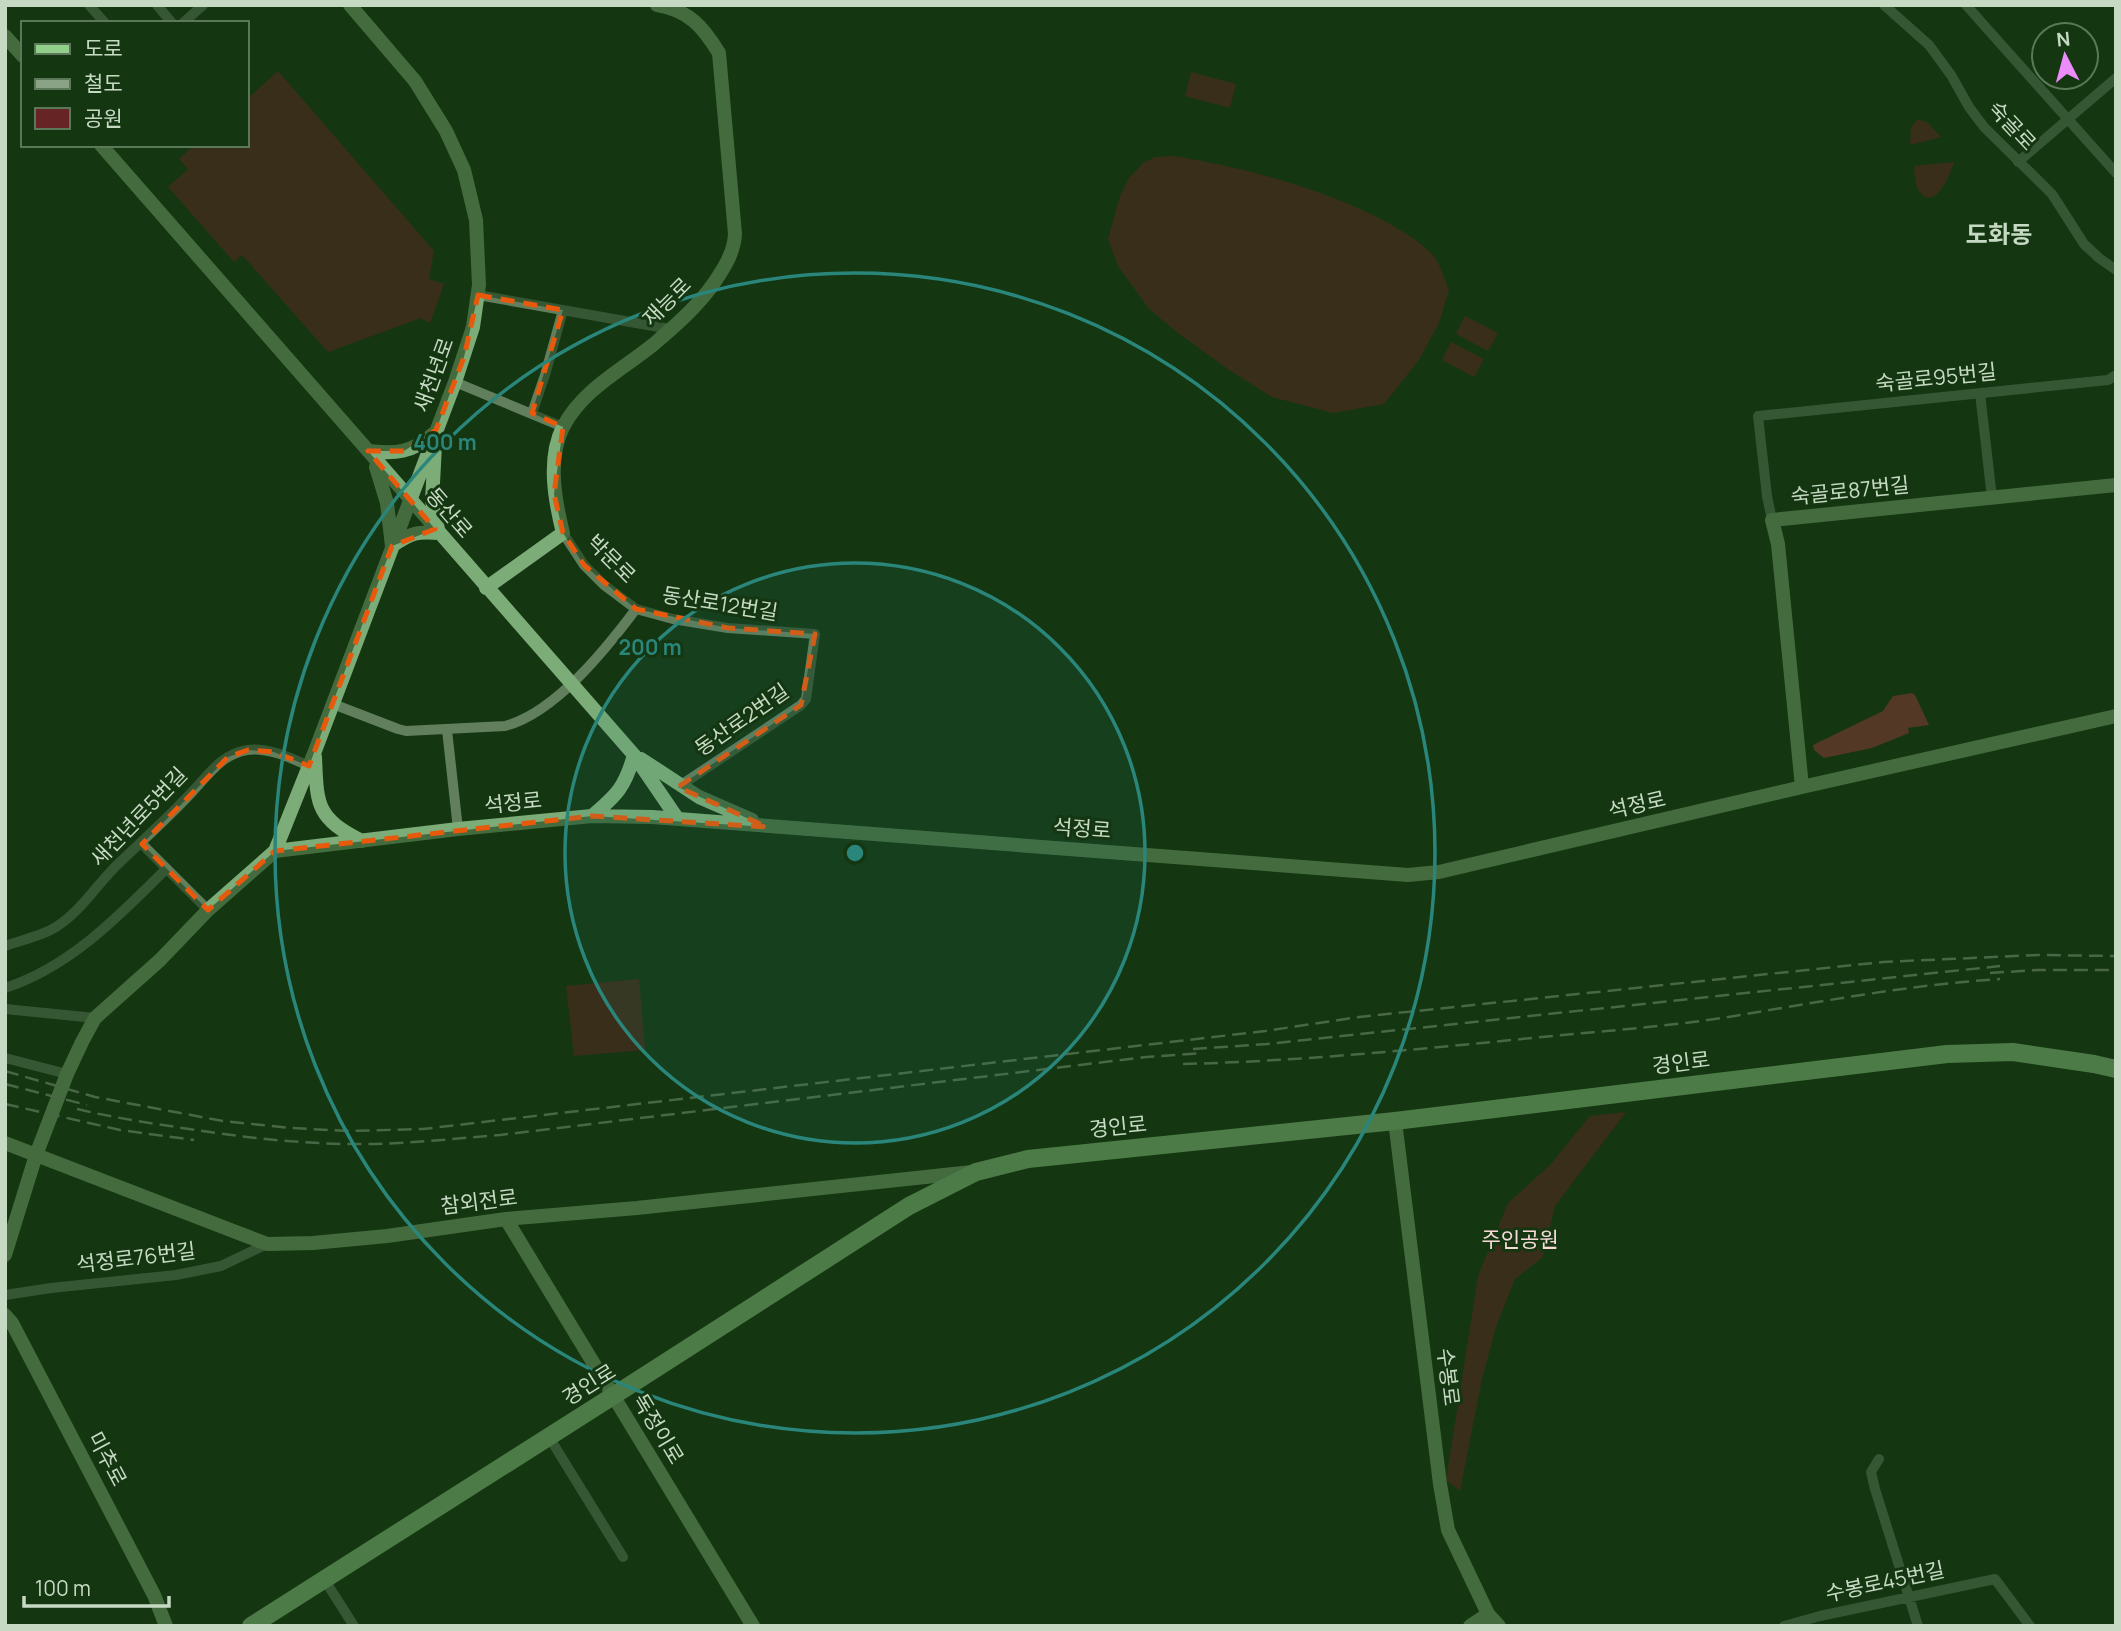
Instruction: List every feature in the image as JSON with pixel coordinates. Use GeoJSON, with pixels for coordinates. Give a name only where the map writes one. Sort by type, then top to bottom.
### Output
{"type":"FeatureCollection","features":[{"type":"Feature","properties":{"kind":"main road","name":"새천년로"},"geometry":{"type":"LineString","coordinates":[[275,851],[455,382],[472,327],[478,295],[475,219],[464,170],[455,147],[415,81],[350,5]]}},
{"type":"Feature","properties":{"kind":"main road","name":"재능로"},"geometry":{"type":"LineString","coordinates":[[563,533],[556,507],[554,480],[563,427],[587,396],[670,330],[698,302],[719,276],[732,252],[735,234],[719,53],[709,37],[692,19],[672,8],[657,5]]}},
{"type":"Feature","properties":{"kind":"main road"},"geometry":{"type":"LineString","coordinates":[[5,36],[21,54]]}},
{"type":"Feature","properties":{"kind":"main road","name":"동산로"},"geometry":{"type":"LineString","coordinates":[[103,147],[486,589],[634,755],[677,818]]}},
{"type":"Feature","properties":{"kind":"main road"},"geometry":{"type":"LineString","coordinates":[[436,430],[432,501],[439,533],[422,531],[409,534],[392,546],[387,503],[370,454],[404,451],[421,444],[436,430]]}},
{"type":"Feature","properties":{"kind":"main road","name":"숙골로87번길"},"geometry":{"type":"LineString","coordinates":[[1802,787],[1777,544],[1772,520],[2116,485]]}},
{"type":"Feature","properties":{"kind":"main road"},"geometry":{"type":"LineString","coordinates":[[486,589],[563,533]]}},
{"type":"Feature","properties":{"kind":"main road","name":"석정로"},"geometry":{"type":"LineString","coordinates":[[275,851],[592,816],[677,818],[1408,875],[1439,872],[2116,716]]}},
{"type":"Feature","properties":{"kind":"main road"},"geometry":{"type":"LineString","coordinates":[[315,751],[317,788],[325,814],[342,831],[363,841]]}},
{"type":"Feature","properties":{"kind":"main road"},"geometry":{"type":"LineString","coordinates":[[592,816],[617,794],[625,782],[634,755],[716,805],[767,827]]}},
{"type":"Feature","properties":{"kind":"main road"},"geometry":{"type":"LineString","coordinates":[[5,1255],[36,1155],[67,1074],[95,1018],[159,960],[208,910],[275,851]]}},
{"type":"Feature","properties":{"kind":"main road","name":"경인로"},"geometry":{"type":"LineString","coordinates":[[251,1626],[909,1206],[976,1172],[1028,1159],[1395,1121],[1947,1054],[2013,1052],[2094,1063],[2116,1069]]}},
{"type":"Feature","properties":{"kind":"main road","name":"수봉로"},"geometry":{"type":"LineString","coordinates":[[1395,1121],[1439,1479],[1448,1530],[1488,1614],[1499,1626]]}},
{"type":"Feature","properties":{"kind":"main road","name":"참외전로"},"geometry":{"type":"LineString","coordinates":[[5,1143],[267,1244],[387,1236],[506,1219],[976,1172]]}},
{"type":"Feature","properties":{"kind":"main road","name":"독정이로"},"geometry":{"type":"LineString","coordinates":[[506,1219],[753,1626]]}},
{"type":"Feature","properties":{"kind":"main road","name":"미추로"},"geometry":{"type":"LineString","coordinates":[[5,1315],[12,1323],[154,1595],[166,1626]]}},
{"type":"Feature","properties":{"kind":"main road"},"geometry":{"type":"LineString","coordinates":[[1470,1626],[1488,1614]]}},
{"type":"Feature","properties":{"kind":"street"},"geometry":{"type":"LineString","coordinates":[[89,5],[102,21]]}},
{"type":"Feature","properties":{"kind":"street"},"geometry":{"type":"LineString","coordinates":[[157,5],[170,21]]}},
{"type":"Feature","properties":{"kind":"street","name":"숙골로"},"geometry":{"type":"LineString","coordinates":[[1884,5],[1929,45],[1976,117],[2052,194],[2084,244],[2116,270]]}},
{"type":"Feature","properties":{"kind":"street"},"geometry":{"type":"LineString","coordinates":[[1966,5],[2116,173]]}},
{"type":"Feature","properties":{"kind":"street"},"geometry":{"type":"LineString","coordinates":[[185,21],[200,6]]}},
{"type":"Feature","properties":{"kind":"street"},"geometry":{"type":"LineString","coordinates":[[2018,162],[2116,78]]}},
{"type":"Feature","properties":{"kind":"street"},"geometry":{"type":"LineString","coordinates":[[478,295],[670,330]]}},
{"type":"Feature","properties":{"kind":"street"},"geometry":{"type":"LineString","coordinates":[[531,413],[563,310]]}},
{"type":"Feature","properties":{"kind":"street","name":"숙골로95번길"},"geometry":{"type":"LineString","coordinates":[[1772,520],[1758,416],[2108,380],[2116,375]]}},
{"type":"Feature","properties":{"kind":"street"},"geometry":{"type":"LineString","coordinates":[[455,382],[563,427]]}},
{"type":"Feature","properties":{"kind":"street"},"geometry":{"type":"LineString","coordinates":[[1980,393],[1992,498]]}},
{"type":"Feature","properties":{"kind":"street","name":"박문로"},"geometry":{"type":"LineString","coordinates":[[563,533],[584,565],[636,609]]}},
{"type":"Feature","properties":{"kind":"street","name":"동산로12번길"},"geometry":{"type":"LineString","coordinates":[[333,704],[406,731],[505,726],[539,710],[571,684],[612,641],[636,609],[673,619],[728,628],[815,634]]}},
{"type":"Feature","properties":{"kind":"street","name":"동산로2번길"},"geometry":{"type":"LineString","coordinates":[[681,785],[801,705],[806,699],[815,634]]}},
{"type":"Feature","properties":{"kind":"street"},"geometry":{"type":"LineString","coordinates":[[447,730],[458,829]]}},
{"type":"Feature","properties":{"kind":"street","name":"새천년로5번길"},"geometry":{"type":"LineString","coordinates":[[5,946],[55,928],[85,902],[216,765],[228,757],[248,750],[274,752],[309,766]]}},
{"type":"Feature","properties":{"kind":"street"},"geometry":{"type":"LineString","coordinates":[[142,844],[208,910]]}},
{"type":"Feature","properties":{"kind":"street"},"geometry":{"type":"LineString","coordinates":[[5,988],[18,984],[87,943],[166,869]]}},
{"type":"Feature","properties":{"kind":"street"},"geometry":{"type":"LineString","coordinates":[[5,1009],[95,1018]]}},
{"type":"Feature","properties":{"kind":"street"},"geometry":{"type":"LineString","coordinates":[[5,1058],[67,1074]]}},
{"type":"Feature","properties":{"kind":"street","name":"석정로76번길"},"geometry":{"type":"LineString","coordinates":[[5,1295],[176,1275],[222,1266],[267,1244]]}},
{"type":"Feature","properties":{"kind":"street"},"geometry":{"type":"LineString","coordinates":[[549,1437],[623,1557]]}},
{"type":"Feature","properties":{"kind":"street"},"geometry":{"type":"LineString","coordinates":[[1879,1459],[1871,1472],[1918,1626]]}},
{"type":"Feature","properties":{"kind":"street"},"geometry":{"type":"LineString","coordinates":[[324,1579],[354,1626]]}},
{"type":"Feature","properties":{"kind":"street","name":"수봉로45번길"},"geometry":{"type":"LineString","coordinates":[[1784,1626],[1995,1579],[2030,1626]]}},
{"type":"Feature","properties":{"kind":"highlighted area"},"geometry":{"type":"Polygon","coordinates":[[[478,295],[563,310],[532,413],[563,427],[554,494],[563,533],[584,565],[636,609],[728,628],[815,634],[801,705],[678,787],[767,827],[592,816],[275,851],[208,910],[142,844],[228,757],[248,750],[274,752],[309,766],[392,546],[435,529],[368,451],[404,451],[436,430],[464,357],[478,295]]]}},
{"type":"Feature","properties":{"kind":"green space"},"geometry":{"type":"Polygon","coordinates":[[[278,71],[434,251],[429,279],[444,284],[430,323],[421,318],[328,352],[242,255],[234,262],[168,187],[188,169],[179,159],[192,147],[248,147],[248,98],[278,71]]]}},
{"type":"Feature","properties":{"kind":"green space"},"geometry":{"type":"Polygon","coordinates":[[[1191,72],[1236,84],[1230,108],[1185,96],[1191,72]]]}},
{"type":"Feature","properties":{"kind":"green space"},"geometry":{"type":"Polygon","coordinates":[[[1918,119],[1928,123],[1941,137],[1910,145],[1911,127],[1918,119]]]}},
{"type":"Feature","properties":{"kind":"green space"},"geometry":{"type":"Polygon","coordinates":[[[1171,156],[1235,168],[1308,189],[1377,217],[1430,252],[1439,265],[1449,290],[1439,323],[1419,360],[1384,404],[1333,413],[1272,397],[1229,370],[1149,309],[1118,266],[1108,239],[1120,196],[1129,178],[1143,163],[1155,157],[1171,156]]]}},
{"type":"Feature","properties":{"kind":"green space"},"geometry":{"type":"Polygon","coordinates":[[[1954,162],[1940,190],[1930,198],[1924,196],[1916,184],[1914,166],[1954,162]]]}},
{"type":"Feature","properties":{"kind":"green space"},"geometry":{"type":"Polygon","coordinates":[[[1465,316],[1498,333],[1488,351],[1456,334],[1465,316]]]}},
{"type":"Feature","properties":{"kind":"green space"},"geometry":{"type":"Polygon","coordinates":[[[1451,342],[1484,359],[1474,377],[1442,360],[1451,342]]]}},
{"type":"Feature","properties":{"kind":"green space"},"geometry":{"type":"Polygon","coordinates":[[[639,979],[645,1050],[574,1056],[566,986],[639,979]]]}},
{"type":"Feature","properties":{"kind":"green space","name":"주인공원"},"geometry":{"type":"Polygon","coordinates":[[[1626,1112],[1555,1206],[1543,1257],[1515,1279],[1496,1327],[1482,1379],[1460,1491],[1446,1480],[1478,1276],[1508,1203],[1550,1165],[1590,1116],[1626,1112]]]}},
{"type":"Feature","properties":{"kind":"shaded area"},"geometry":{"type":"Polygon","coordinates":[[[1912,693],[1929,725],[1908,728],[1909,733],[1872,748],[1824,758],[1814,750],[1813,745],[1883,711],[1893,696],[1912,693]]]}},
{"type":"Feature","properties":{"kind":"railway"},"geometry":{"type":"LineString","coordinates":[[5,1071],[95,1097],[223,1121],[349,1131],[423,1129],[1265,1031],[1359,1017],[1883,962],[2038,955],[2116,956]]}},
{"type":"Feature","properties":{"kind":"railway"},"geometry":{"type":"LineString","coordinates":[[1193,1049],[1267,1044],[2000,966]]}},
{"type":"Feature","properties":{"kind":"railway"},"geometry":{"type":"LineString","coordinates":[[1990,973],[2116,970]]}},
{"type":"Feature","properties":{"kind":"railway"},"geometry":{"type":"LineString","coordinates":[[1183,1064],[1362,1054],[1654,1026],[1722,1018],[1895,990],[2000,979]]}},
{"type":"Feature","properties":{"kind":"railway"},"geometry":{"type":"LineString","coordinates":[[77,1109],[151,1123],[261,1138],[346,1144],[404,1143],[500,1135],[1146,1057],[1203,1053]]}},
{"type":"Feature","properties":{"kind":"railway"},"geometry":{"type":"LineString","coordinates":[[5,1084],[87,1105]]}},
{"type":"Feature","properties":{"kind":"railway"},"geometry":{"type":"LineString","coordinates":[[5,1104],[120,1130],[194,1140]]}},
{"type":"Feature","properties":{"kind":"district","name":"도화동"},"geometry":{"type":"Point","coordinates":[1999,235]}}]}
